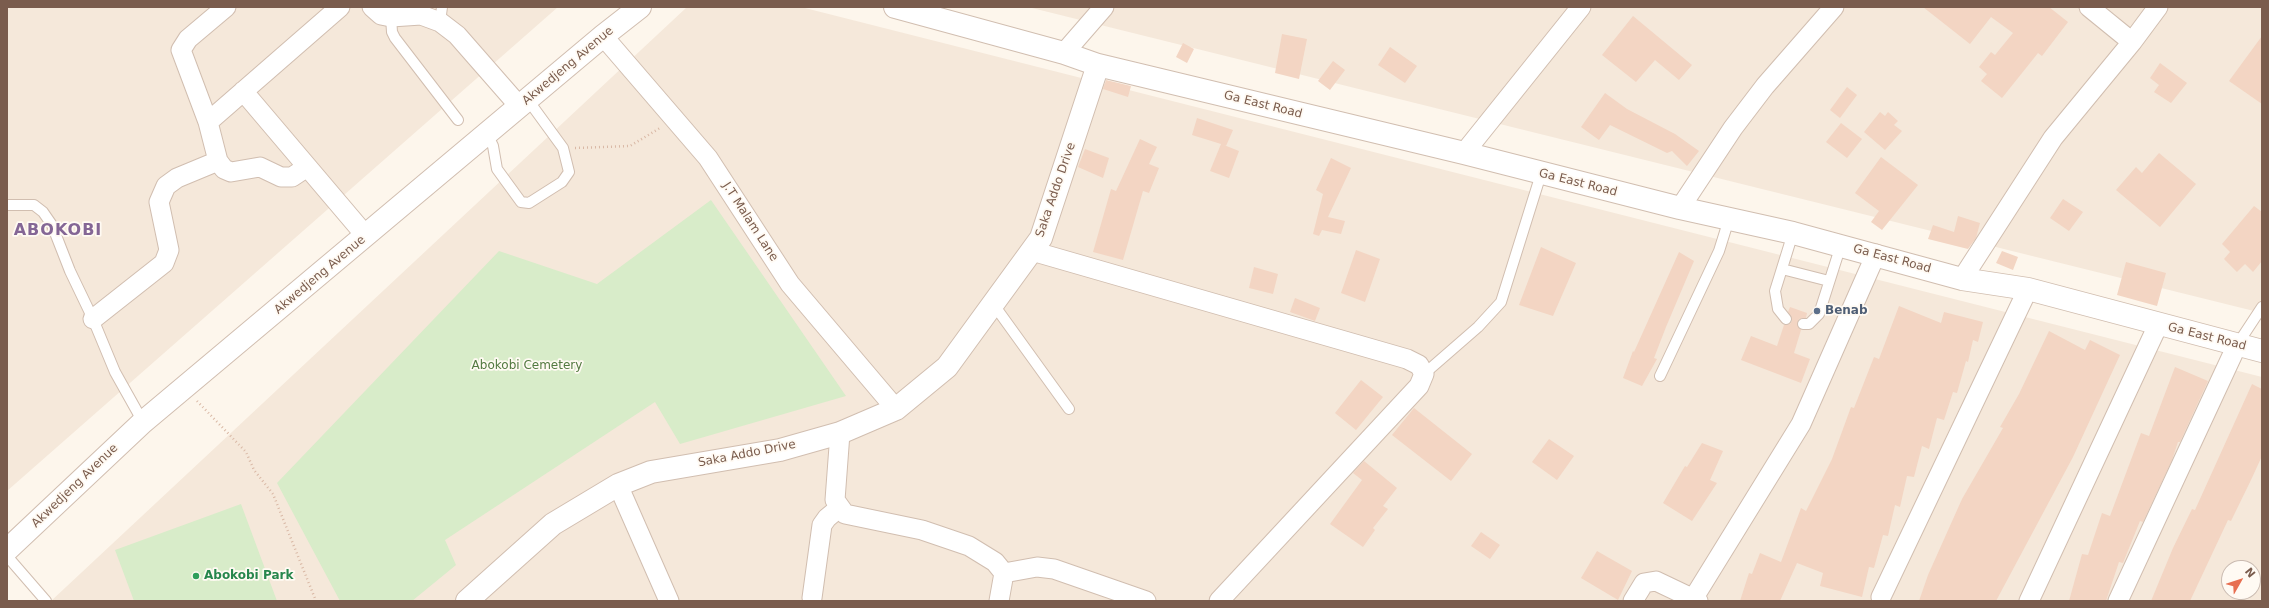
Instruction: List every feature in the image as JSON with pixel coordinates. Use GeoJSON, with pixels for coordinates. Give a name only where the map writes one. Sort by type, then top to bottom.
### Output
{"type":"FeatureCollection","features":[{"type":"Feature","properties":{"kind":"street"},"geometry":{"type":"LineString","coordinates":[[226,7],[188,39],[181,50],[208,122],[218,161],[224,169],[231,172],[260,167],[281,177],[292,177],[308,167]]}},
{"type":"Feature","properties":{"kind":"street"},"geometry":{"type":"LineString","coordinates":[[208,122],[340,7]]}},
{"type":"Feature","properties":{"kind":"street"},"geometry":{"type":"LineString","coordinates":[[372,7],[381,15],[391,17],[441,14],[457,35],[524,103]]}},
{"type":"Feature","properties":{"kind":"street","name":"Akwedjeng Avenue"},"geometry":{"type":"LineString","coordinates":[[7,550],[143,422],[603,36],[640,7]]}},
{"type":"Feature","properties":{"kind":"street","name":"Ga East Road"},"geometry":{"type":"LineString","coordinates":[[895,7],[1064,53],[1098,65],[1464,153],[1541,174],[1680,208],[1793,233],[1876,254],[1962,279],[2028,289],[2158,325],[2262,351]]}},
{"type":"Feature","properties":{"kind":"street"},"geometry":{"type":"LineString","coordinates":[[1064,53],[1104,7]]}},
{"type":"Feature","properties":{"kind":"street"},"geometry":{"type":"LineString","coordinates":[[1464,153],[1581,7]]}},
{"type":"Feature","properties":{"kind":"street"},"geometry":{"type":"LineString","coordinates":[[1680,208],[1733,128],[1765,86],[1834,7]]}},
{"type":"Feature","properties":{"kind":"street"},"geometry":{"type":"LineString","coordinates":[[2089,7],[2132,42]]}},
{"type":"Feature","properties":{"kind":"street"},"geometry":{"type":"LineString","coordinates":[[1962,279],[2052,138],[2132,42],[2158,7]]}},
{"type":"Feature","properties":{"kind":"street","name":"J.T Malam Lane"},"geometry":{"type":"LineString","coordinates":[[603,36],[708,158],[790,284],[896,409]]}},
{"type":"Feature","properties":{"kind":"street","name":"Saka Addo Drive"},"geometry":{"type":"LineString","coordinates":[[467,601],[553,524],[618,485],[651,472],[780,450],[840,433],[896,409],[947,367],[994,305],[1041,238],[1098,65]]}},
{"type":"Feature","properties":{"kind":"street"},"geometry":{"type":"LineString","coordinates":[[244,91],[366,236]]}},
{"type":"Feature","properties":{"kind":"street"},"geometry":{"type":"LineString","coordinates":[[93,318],[164,263],[169,250],[159,202],[166,186],[177,178],[218,161]]}},
{"type":"Feature","properties":{"kind":"street"},"geometry":{"type":"LineString","coordinates":[[1032,251],[1407,359],[1419,365],[1424,374],[1419,386],[1219,601]]}},
{"type":"Feature","properties":{"kind":"street"},"geometry":{"type":"LineString","coordinates":[[1633,601],[1644,583],[1656,581],[1695,600],[1801,424],[1876,254]]}},
{"type":"Feature","properties":{"kind":"street"},"geometry":{"type":"LineString","coordinates":[[1881,597],[2028,289]]}},
{"type":"Feature","properties":{"kind":"street"},"geometry":{"type":"LineString","coordinates":[[2029,601],[2158,325]]}},
{"type":"Feature","properties":{"kind":"street"},"geometry":{"type":"LineString","coordinates":[[2118,601],[2237,345]]}},
{"type":"Feature","properties":{"kind":"street"},"geometry":{"type":"LineString","coordinates":[[840,433],[835,500],[844,514],[922,530],[969,546],[995,562],[1004,574],[999,601]]}},
{"type":"Feature","properties":{"kind":"street"},"geometry":{"type":"LineString","coordinates":[[618,485],[669,601]]}},
{"type":"Feature","properties":{"kind":"street"},"geometry":{"type":"LineString","coordinates":[[812,598],[822,525],[826,518],[839,508]]}},
{"type":"Feature","properties":{"kind":"street"},"geometry":{"type":"LineString","coordinates":[[1004,574],[1037,567],[1054,569],[1146,601]]}},
{"type":"Feature","properties":{"kind":"lane"},"geometry":{"type":"LineString","coordinates":[[391,17],[392,32],[395,38],[458,120]]}},
{"type":"Feature","properties":{"kind":"lane"},"geometry":{"type":"LineString","coordinates":[[488,134],[494,150],[497,168],[521,202],[529,203],[568,177],[569,172],[563,148],[524,103]]}},
{"type":"Feature","properties":{"kind":"lane"},"geometry":{"type":"LineString","coordinates":[[1424,374],[1478,327],[1502,302],[1541,174]]}},
{"type":"Feature","properties":{"kind":"lane"},"geometry":{"type":"LineString","coordinates":[[7,205],[34,205],[43,212],[52,225],[70,271],[93,318],[115,372],[143,422]]}},
{"type":"Feature","properties":{"kind":"lane"},"geometry":{"type":"LineString","coordinates":[[1660,376],[1719,251],[1729,219]]}},
{"type":"Feature","properties":{"kind":"lane"},"geometry":{"type":"LineString","coordinates":[[1786,318],[1782,316],[1775,301],[1775,291],[1793,233]]}},
{"type":"Feature","properties":{"kind":"lane"},"geometry":{"type":"LineString","coordinates":[[1803,324],[1809,324],[1818,314],[1841,245]]}},
{"type":"Feature","properties":{"kind":"lane"},"geometry":{"type":"LineString","coordinates":[[1782,268],[1829,281]]}},
{"type":"Feature","properties":{"kind":"lane"},"geometry":{"type":"LineString","coordinates":[[994,305],[1069,409]]}},
{"type":"Feature","properties":{"kind":"lane"},"geometry":{"type":"LineString","coordinates":[[2237,345],[2262,307]]}},
{"type":"Feature","properties":{"kind":"lane"},"geometry":{"type":"LineString","coordinates":[[7,556],[46,601]]}},
{"type":"Feature","properties":{"kind":"path"},"geometry":{"type":"LineString","coordinates":[[563,148],[630,146],[674,119]]}},
{"type":"Feature","properties":{"kind":"path"},"geometry":{"type":"LineString","coordinates":[[184,388],[246,452],[254,470],[273,494],[316,601]]}},
{"type":"Feature","properties":{"kind":"shaded area"},"geometry":{"type":"Polygon","coordinates":[[[7,7],[558,7],[7,491],[7,7]]]}},
{"type":"Feature","properties":{"kind":"shaded area"},"geometry":{"type":"Polygon","coordinates":[[[687,7],[801,7],[2262,377],[2262,601],[51,601],[687,7]]]}},
{"type":"Feature","properties":{"kind":"shaded area"},"geometry":{"type":"Polygon","coordinates":[[[1028,7],[2262,7],[2262,313],[1028,7]]]}},
{"type":"Feature","properties":{"kind":"green space","name":"Abokobi Cemetery"},"geometry":{"type":"Polygon","coordinates":[[[711,200],[846,396],[680,444],[655,402],[445,540],[456,565],[412,601],[340,601],[277,483],[499,251],[597,284],[711,200]]]}},
{"type":"Feature","properties":{"kind":"green space","name":"Abokobi Park"},"geometry":{"type":"Polygon","coordinates":[[[241,504],[277,601],[134,601],[115,550],[241,504]]]}},
{"type":"Feature","properties":{"kind":"building"},"geometry":{"type":"Polygon","coordinates":[[[1923,7],[2049,7],[2068,22],[2042,56],[2038,53],[2002,98],[1981,81],[1987,74],[1979,67],[1991,52],[1995,55],[2013,33],[1991,17],[1970,44],[1923,7]]]}},
{"type":"Feature","properties":{"kind":"building"},"geometry":{"type":"Polygon","coordinates":[[[1633,16],[1692,65],[1679,80],[1655,60],[1636,82],[1602,55],[1633,16]]]}},
{"type":"Feature","properties":{"kind":"building"},"geometry":{"type":"Polygon","coordinates":[[[1282,34],[1307,39],[1299,79],[1275,73],[1282,34]]]}},
{"type":"Feature","properties":{"kind":"building"},"geometry":{"type":"Polygon","coordinates":[[[2262,36],[2262,104],[2229,81],[2262,36]]]}},
{"type":"Feature","properties":{"kind":"building"},"geometry":{"type":"Polygon","coordinates":[[[1183,43],[1194,49],[1187,63],[1176,57],[1183,43]]]}},
{"type":"Feature","properties":{"kind":"building"},"geometry":{"type":"Polygon","coordinates":[[[1390,47],[1417,66],[1405,83],[1378,65],[1390,47]]]}},
{"type":"Feature","properties":{"kind":"building"},"geometry":{"type":"Polygon","coordinates":[[[1333,61],[1345,70],[1330,90],[1318,81],[1333,61]]]}},
{"type":"Feature","properties":{"kind":"building"},"geometry":{"type":"Polygon","coordinates":[[[2160,63],[2187,83],[2171,103],[2154,92],[2159,85],[2150,78],[2160,63]]]}},
{"type":"Feature","properties":{"kind":"building"},"geometry":{"type":"Polygon","coordinates":[[[1106,80],[1131,86],[1128,97],[1103,89],[1106,80]]]}},
{"type":"Feature","properties":{"kind":"building"},"geometry":{"type":"Polygon","coordinates":[[[1847,87],[1857,95],[1840,118],[1830,110],[1847,87]]]}},
{"type":"Feature","properties":{"kind":"building"},"geometry":{"type":"Polygon","coordinates":[[[1605,93],[1627,109],[1675,134],[1699,151],[1687,166],[1672,151],[1667,153],[1610,125],[1599,140],[1581,127],[1605,93]]]}},
{"type":"Feature","properties":{"kind":"building"},"geometry":{"type":"Polygon","coordinates":[[[1880,112],[1885,116],[1888,112],[1898,121],[1894,125],[1902,131],[1885,150],[1864,132],[1880,112]]]}},
{"type":"Feature","properties":{"kind":"building"},"geometry":{"type":"Polygon","coordinates":[[[1197,118],[1233,130],[1226,146],[1239,151],[1229,178],[1210,171],[1221,144],[1192,135],[1197,118]]]}},
{"type":"Feature","properties":{"kind":"building"},"geometry":{"type":"Polygon","coordinates":[[[1841,123],[1862,139],[1847,158],[1826,142],[1841,123]]]}},
{"type":"Feature","properties":{"kind":"building"},"geometry":{"type":"Polygon","coordinates":[[[1140,139],[1157,147],[1149,164],[1159,168],[1149,193],[1143,191],[1123,260],[1093,252],[1111,189],[1116,191],[1140,139]]]}},
{"type":"Feature","properties":{"kind":"building"},"geometry":{"type":"Polygon","coordinates":[[[1085,149],[1109,158],[1103,178],[1078,167],[1085,149]]]}},
{"type":"Feature","properties":{"kind":"building"},"geometry":{"type":"Polygon","coordinates":[[[2159,153],[2196,184],[2160,227],[2116,190],[2136,167],[2142,173],[2159,153]]]}},
{"type":"Feature","properties":{"kind":"building"},"geometry":{"type":"Polygon","coordinates":[[[1881,157],[1918,185],[1882,230],[1871,222],[1879,211],[1855,193],[1881,157]]]}},
{"type":"Feature","properties":{"kind":"building"},"geometry":{"type":"Polygon","coordinates":[[[1331,158],[1351,168],[1328,217],[1345,221],[1341,234],[1322,230],[1319,236],[1313,234],[1323,194],[1316,190],[1331,158]]]}},
{"type":"Feature","properties":{"kind":"building"},"geometry":{"type":"Polygon","coordinates":[[[2063,199],[2083,212],[2069,231],[2050,218],[2063,199]]]}},
{"type":"Feature","properties":{"kind":"building"},"geometry":{"type":"Polygon","coordinates":[[[2254,206],[2262,212],[2262,261],[2253,272],[2245,264],[2237,272],[2224,259],[2230,252],[2222,244],[2254,206]]]}},
{"type":"Feature","properties":{"kind":"building"},"geometry":{"type":"Polygon","coordinates":[[[1958,216],[1980,223],[1976,238],[1968,249],[1928,239],[1933,225],[1954,232],[1958,216]]]}},
{"type":"Feature","properties":{"kind":"building"},"geometry":{"type":"Polygon","coordinates":[[[1541,247],[1576,263],[1553,316],[1519,305],[1541,247]]]}},
{"type":"Feature","properties":{"kind":"building"},"geometry":{"type":"Polygon","coordinates":[[[1356,250],[1380,259],[1365,302],[1341,293],[1356,250]]]}},
{"type":"Feature","properties":{"kind":"building"},"geometry":{"type":"Polygon","coordinates":[[[2002,251],[2018,257],[2013,270],[1996,263],[2002,251]]]}},
{"type":"Feature","properties":{"kind":"building"},"geometry":{"type":"Polygon","coordinates":[[[1679,252],[1694,261],[1654,358],[1657,359],[1642,386],[1623,378],[1633,351],[1634,352],[1679,252]]]}},
{"type":"Feature","properties":{"kind":"building"},"geometry":{"type":"Polygon","coordinates":[[[2126,262],[2166,273],[2157,306],[2117,295],[2126,262]]]}},
{"type":"Feature","properties":{"kind":"building"},"geometry":{"type":"Polygon","coordinates":[[[1254,267],[1278,274],[1273,294],[1249,288],[1254,267]]]}},
{"type":"Feature","properties":{"kind":"building"},"geometry":{"type":"Polygon","coordinates":[[[1295,298],[1320,308],[1315,321],[1290,312],[1295,298]]]}},
{"type":"Feature","properties":{"kind":"building"},"geometry":{"type":"Polygon","coordinates":[[[1899,306],[1941,323],[1944,312],[1983,322],[1978,342],[1973,340],[1968,362],[1966,361],[1957,393],[1953,392],[1944,420],[1937,418],[1929,449],[1922,446],[1914,477],[1907,476],[1900,507],[1895,505],[1888,536],[1883,535],[1874,568],[1869,567],[1862,597],[1820,586],[1823,573],[1797,563],[1780,601],[1740,601],[1749,573],[1752,574],[1760,553],[1781,562],[1801,508],[1806,511],[1832,459],[1851,407],[1854,408],[1874,357],[1879,359],[1899,306]]]}},
{"type":"Feature","properties":{"kind":"building"},"geometry":{"type":"Polygon","coordinates":[[[1790,307],[1807,313],[1806,318],[1799,319],[1797,324],[1801,330],[1794,353],[1810,359],[1801,383],[1741,360],[1751,336],[1777,346],[1784,325],[1790,324],[1792,321],[1788,312],[1790,307]]]}},
{"type":"Feature","properties":{"kind":"building"},"geometry":{"type":"Polygon","coordinates":[[[2049,331],[2085,350],[2090,340],[2120,355],[2073,457],[1996,601],[1919,601],[1928,575],[1962,499],[2003,428],[2000,427],[2019,394],[2049,331]]]}},
{"type":"Feature","properties":{"kind":"building"},"geometry":{"type":"Polygon","coordinates":[[[2175,367],[2208,381],[2180,442],[2178,442],[2172,460],[2143,522],[2140,521],[2123,563],[2119,562],[2106,601],[2069,601],[2082,554],[2088,555],[2102,513],[2110,516],[2141,433],[2149,436],[2175,367]]]}},
{"type":"Feature","properties":{"kind":"building"},"geometry":{"type":"Polygon","coordinates":[[[1361,380],[1383,397],[1356,430],[1335,413],[1361,380]]]}},
{"type":"Feature","properties":{"kind":"building"},"geometry":{"type":"Polygon","coordinates":[[[2252,384],[2262,389],[2262,456],[2251,480],[2231,521],[2228,520],[2190,601],[2151,601],[2173,548],[2192,509],[2195,510],[2252,384]]]}},
{"type":"Feature","properties":{"kind":"building"},"geometry":{"type":"Polygon","coordinates":[[[1414,408],[1472,454],[1451,481],[1392,435],[1414,408]]]}},
{"type":"Feature","properties":{"kind":"building"},"geometry":{"type":"Polygon","coordinates":[[[1549,439],[1574,456],[1557,480],[1532,462],[1549,439]]]}},
{"type":"Feature","properties":{"kind":"building"},"geometry":{"type":"Polygon","coordinates":[[[1702,443],[1723,451],[1710,480],[1717,483],[1692,521],[1663,503],[1685,466],[1687,467],[1702,443]]]}},
{"type":"Feature","properties":{"kind":"building"},"geometry":{"type":"Polygon","coordinates":[[[1364,461],[1397,488],[1383,506],[1388,509],[1373,528],[1375,530],[1363,547],[1330,524],[1362,480],[1353,473],[1364,461]]]}},
{"type":"Feature","properties":{"kind":"building"},"geometry":{"type":"Polygon","coordinates":[[[1481,532],[1500,545],[1490,559],[1471,546],[1481,532]]]}},
{"type":"Feature","properties":{"kind":"building"},"geometry":{"type":"Polygon","coordinates":[[[1597,551],[1632,571],[1618,600],[1581,578],[1597,551]]]}},
{"type":"Feature","properties":{"kind":"place","name":"Benab"},"geometry":{"type":"Point","coordinates":[1817,311]}},
{"type":"Feature","properties":{"kind":"place","name":"Abokobi Park"},"geometry":{"type":"Point","coordinates":[196,576]}},
{"type":"Feature","properties":{"kind":"district","name":"ABOKOBI"},"geometry":{"type":"Point","coordinates":[58,231]}}]}
